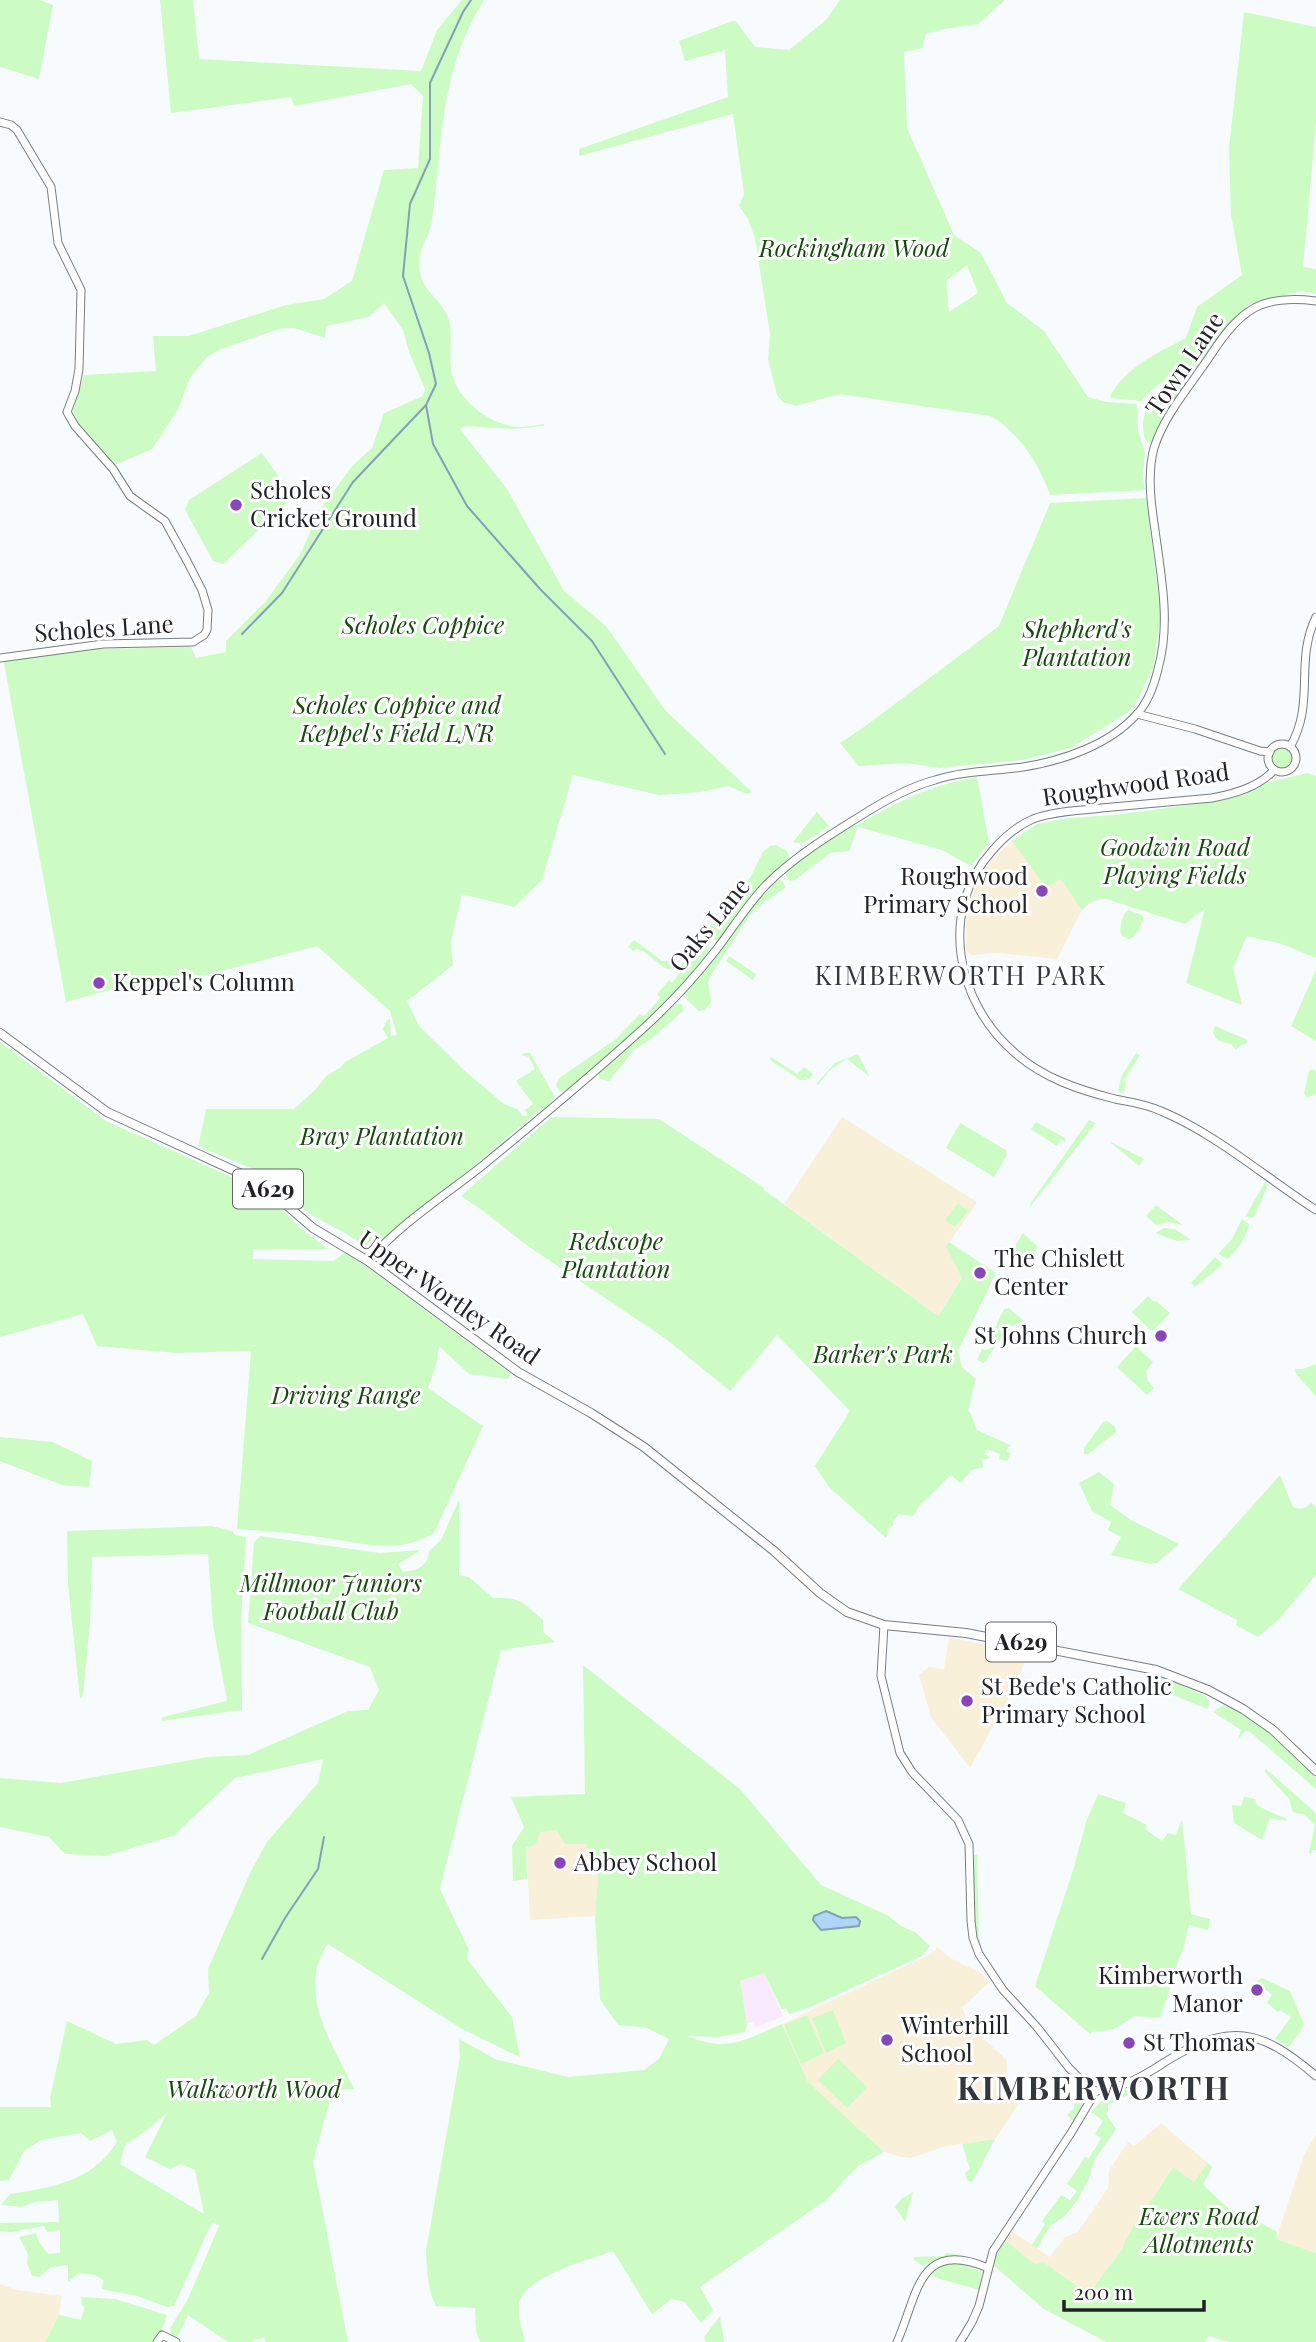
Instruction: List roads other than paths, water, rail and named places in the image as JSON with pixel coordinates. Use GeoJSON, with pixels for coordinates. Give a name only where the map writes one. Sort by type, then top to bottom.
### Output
{"type":"FeatureCollection","features":[{"type":"Feature","properties":{"kind":"main road","name":"Upper Wortley Road"},"geometry":{"type":"LineString","coordinates":[[0,1033],[107,1112],[261,1183],[313,1228],[368,1261],[518,1372],[591,1413],[644,1447],[774,1551],[826,1598],[860,1618],[884,1625]]}},
{"type":"Feature","properties":{"kind":"main road","name":"A629"},"geometry":{"type":"LineString","coordinates":[[884,1625],[979,1635],[1156,1670],[1206,1689],[1243,1709],[1273,1730],[1316,1771]]}},
{"type":"Feature","properties":{"kind":"street","name":"Scholes Lane"},"geometry":{"type":"LineString","coordinates":[[0,122],[17,130],[51,187],[58,243],[81,290],[79,369],[75,391],[66,412],[113,469],[130,496],[165,521],[202,590],[208,627],[204,635],[193,642],[103,645],[0,658]]}},
{"type":"Feature","properties":{"kind":"street","name":"Town Lane"},"geometry":{"type":"LineString","coordinates":[[1138,714],[1154,688],[1164,648],[1164,599],[1150,476],[1154,449],[1174,408],[1226,333],[1241,316],[1278,299],[1316,301]]}},
{"type":"Feature","properties":{"kind":"street"},"geometry":{"type":"LineString","coordinates":[[1290,747],[1300,732],[1307,702],[1306,654],[1308,638],[1316,617]]}},
{"type":"Feature","properties":{"kind":"street"},"geometry":{"type":"LineString","coordinates":[[1138,714],[1270,752]]}},
{"type":"Feature","properties":{"kind":"street","name":"Oaks Lane"},"geometry":{"type":"LineString","coordinates":[[368,1261],[647,1025],[696,974],[747,906],[791,862],[863,814],[906,791],[953,776],[1051,761],[1088,748],[1116,733],[1138,714]]}},
{"type":"Feature","properties":{"kind":"street"},"geometry":{"type":"LineString","coordinates":[[1276,746],[1290,747],[1296,756],[1294,765],[1285,772],[1274,770],[1269,759],[1270,752],[1276,746]]}},
{"type":"Feature","properties":{"kind":"street","name":"Roughwood Road"},"geometry":{"type":"LineString","coordinates":[[1274,770],[1252,786],[1233,794],[1060,812],[1034,819],[1000,842],[974,875],[965,894],[959,948],[970,992],[980,1012],[993,1031],[1015,1054],[1043,1074],[1076,1088],[1146,1105],[1187,1123],[1316,1210]]}},
{"type":"Feature","properties":{"kind":"street"},"geometry":{"type":"LineString","coordinates":[[884,1625],[881,1676],[900,1753],[912,1772],[951,1811],[969,1844],[971,1922],[979,1954],[1003,1990],[1069,2068],[1089,2088],[1096,2091],[1135,2080],[1184,2051],[1228,2035],[1254,2037],[1284,2051],[1316,2076]]}},
{"type":"Feature","properties":{"kind":"street"},"geometry":{"type":"LineString","coordinates":[[960,2342],[979,2306],[996,2244],[1096,2091]]}},
{"type":"Feature","properties":{"kind":"street"},"geometry":{"type":"LineString","coordinates":[[897,2342],[918,2283],[931,2266],[956,2259],[988,2268]]}},
{"type":"Feature","properties":{"kind":"street"},"geometry":{"type":"LineString","coordinates":[[160,2339],[176,2342]]}},
{"type":"Feature","properties":{"kind":"water"},"geometry":{"type":"Polygon","coordinates":[[[826,1911],[842,1918],[856,1917],[860,1921],[859,1926],[821,1930],[813,1920],[814,1916],[826,1911]]]}},
{"type":"Feature","properties":{"kind":"waterway"},"geometry":{"type":"LineString","coordinates":[[242,634],[282,593],[353,482],[426,405],[436,384],[429,353],[403,276],[410,204],[430,159],[430,83],[471,0]]}},
{"type":"Feature","properties":{"kind":"waterway"},"geometry":{"type":"LineString","coordinates":[[426,405],[433,444],[467,506],[540,589],[592,641],[665,754]]}},
{"type":"Feature","properties":{"kind":"waterway"},"geometry":{"type":"LineString","coordinates":[[262,1959],[285,1918],[318,1869],[324,1837]]}},
{"type":"Feature","properties":{"kind":"place","name":"Scholes Cricket Ground"},"geometry":{"type":"Point","coordinates":[236,505]}},
{"type":"Feature","properties":{"kind":"place","name":"Roughwood Primary School"},"geometry":{"type":"Point","coordinates":[1042,891]}},
{"type":"Feature","properties":{"kind":"place","name":"Keppel's Column"},"geometry":{"type":"Point","coordinates":[99,983]}},
{"type":"Feature","properties":{"kind":"place","name":"The Chislett Center"},"geometry":{"type":"Point","coordinates":[980,1273]}},
{"type":"Feature","properties":{"kind":"place","name":"St Johns Church"},"geometry":{"type":"Point","coordinates":[1161,1336]}},
{"type":"Feature","properties":{"kind":"place","name":"St Bede's Catholic Primary School"},"geometry":{"type":"Point","coordinates":[967,1701]}},
{"type":"Feature","properties":{"kind":"place","name":"Abbey School"},"geometry":{"type":"Point","coordinates":[560,1863]}},
{"type":"Feature","properties":{"kind":"place","name":"Kimberworth Manor"},"geometry":{"type":"Point","coordinates":[1257,1990]}},
{"type":"Feature","properties":{"kind":"place","name":"Winterhill School"},"geometry":{"type":"Point","coordinates":[887,2040]}},
{"type":"Feature","properties":{"kind":"place","name":"St Thomas"},"geometry":{"type":"Point","coordinates":[1129,2043]}},
{"type":"Feature","properties":{"kind":"district","name":"KIMBERWORTH PARK"},"geometry":{"type":"Point","coordinates":[961,976]}},
{"type":"Feature","properties":{"kind":"district","name":"KIMBERWORTH"},"geometry":{"type":"Point","coordinates":[1094,2089]}},
{"type":"Feature","properties":{"kind":"park label","name":"Rockingham Wood"},"geometry":{"type":"Point","coordinates":[854,249]}},
{"type":"Feature","properties":{"kind":"park label","name":"Scholes Coppice"},"geometry":{"type":"Point","coordinates":[423,626]}},
{"type":"Feature","properties":{"kind":"park label","name":"Shepherd's Plantation"},"geometry":{"type":"Point","coordinates":[1077,644]}},
{"type":"Feature","properties":{"kind":"park label","name":"Scholes Coppice and Keppel's Field LNR"},"geometry":{"type":"Point","coordinates":[397,720]}},
{"type":"Feature","properties":{"kind":"park label","name":"Goodwin Road Playing Fields"},"geometry":{"type":"Point","coordinates":[1175,862]}},
{"type":"Feature","properties":{"kind":"park label","name":"Bray Plantation"},"geometry":{"type":"Point","coordinates":[382,1137]}},
{"type":"Feature","properties":{"kind":"park label","name":"Redscope Plantation"},"geometry":{"type":"Point","coordinates":[616,1256]}},
{"type":"Feature","properties":{"kind":"park label","name":"Barker's Park"},"geometry":{"type":"Point","coordinates":[883,1355]}},
{"type":"Feature","properties":{"kind":"park label","name":"Driving Range"},"geometry":{"type":"Point","coordinates":[346,1396]}},
{"type":"Feature","properties":{"kind":"park label","name":"Millmoor Juniors Football Club"},"geometry":{"type":"Point","coordinates":[331,1598]}},
{"type":"Feature","properties":{"kind":"park label","name":"Walkworth Wood"},"geometry":{"type":"Point","coordinates":[254,2090]}},
{"type":"Feature","properties":{"kind":"park label","name":"Ewers Road Allotments"},"geometry":{"type":"Point","coordinates":[1199,2231]}}]}
